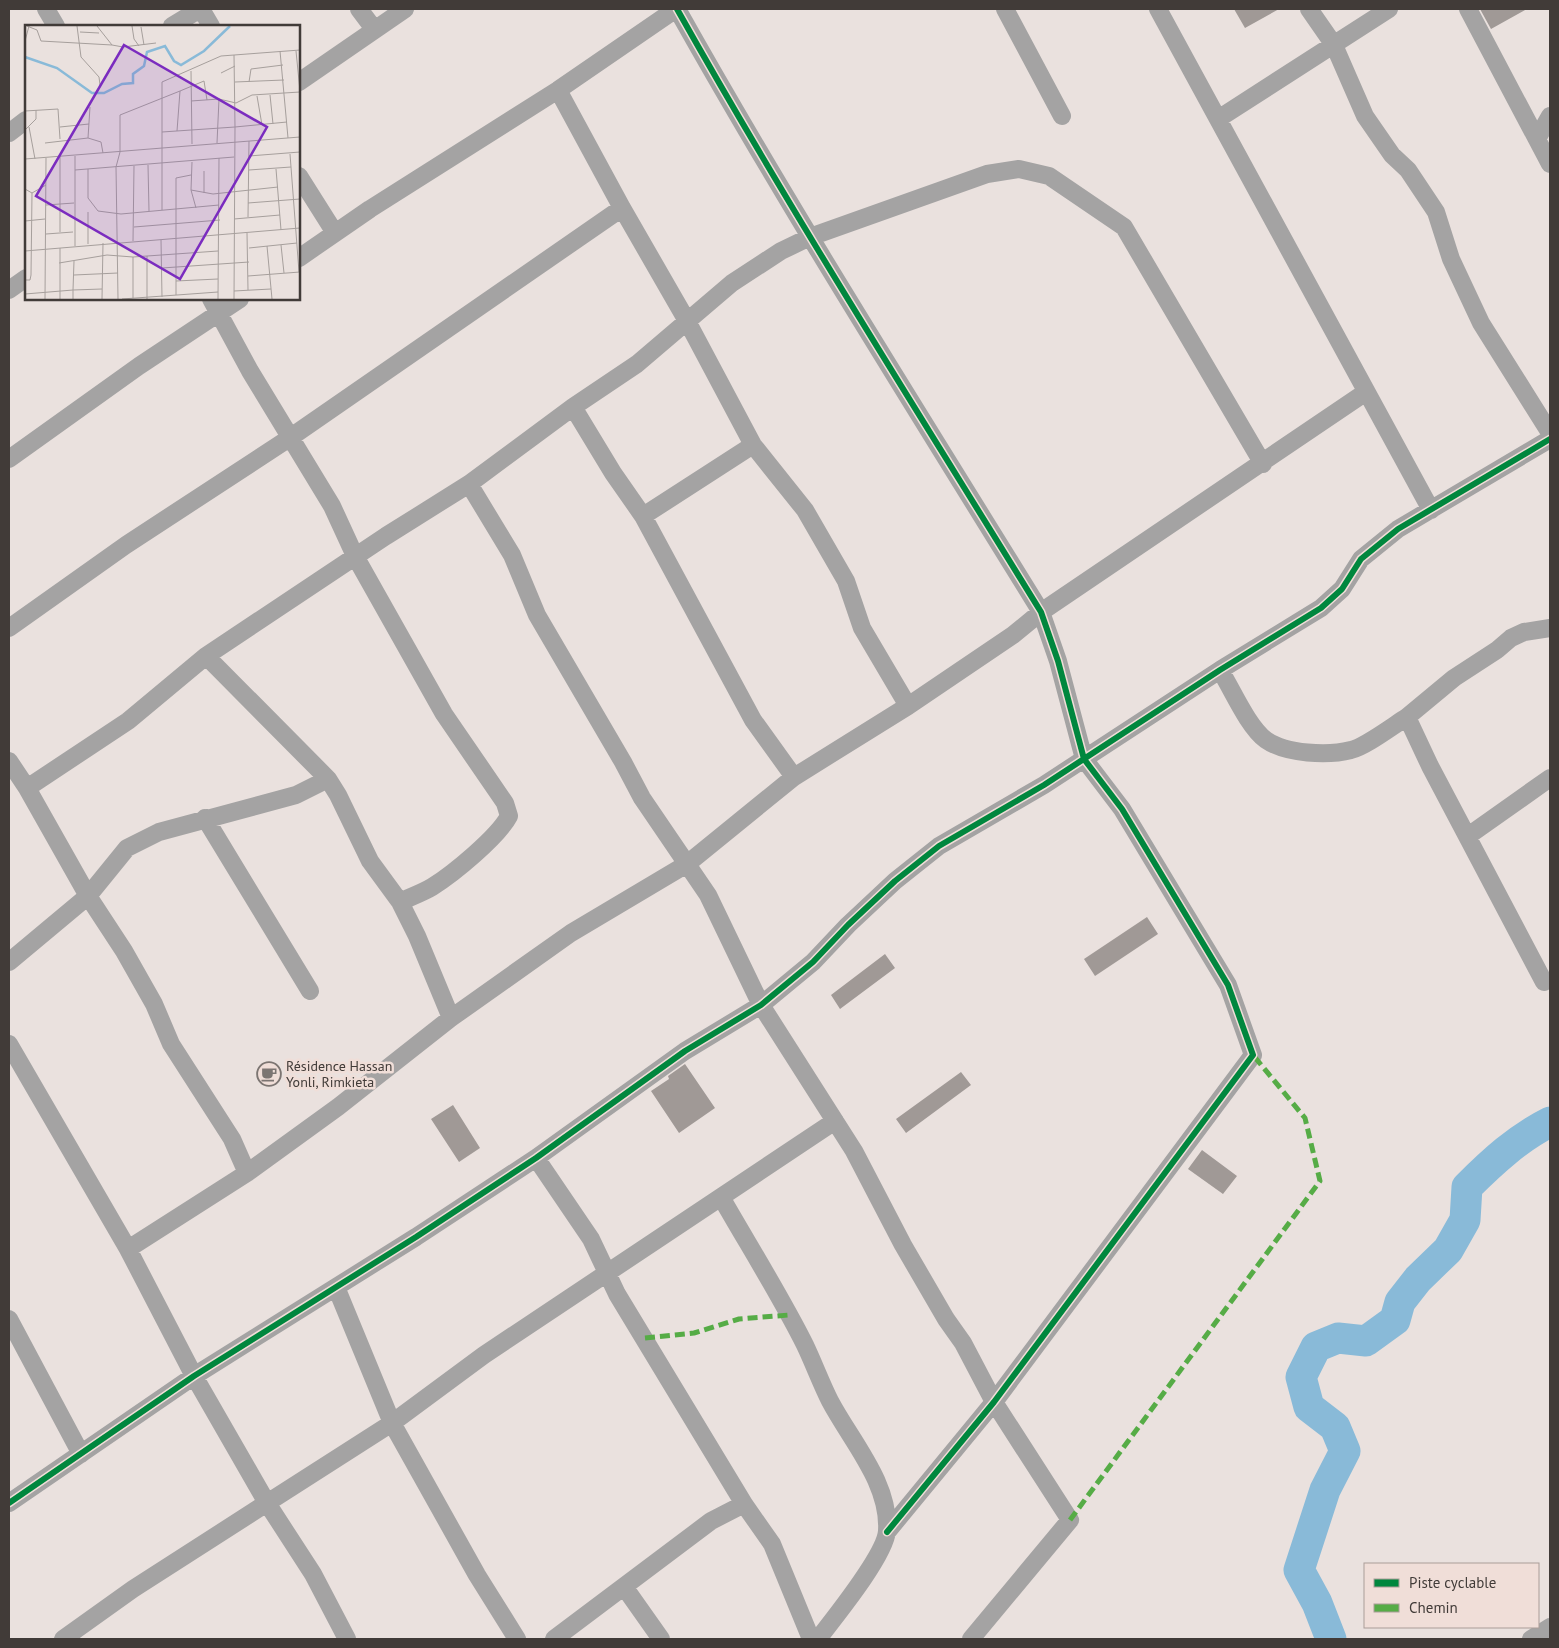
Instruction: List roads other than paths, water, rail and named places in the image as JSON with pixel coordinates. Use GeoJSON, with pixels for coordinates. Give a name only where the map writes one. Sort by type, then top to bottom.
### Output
{"type":"FeatureCollection","features":[{"type":"Feature","properties":{"kind":"street"},"geometry":{"type":"LineString","coordinates":[[46,9],[55,25]]}},
{"type":"Feature","properties":{"kind":"street"},"geometry":{"type":"LineString","coordinates":[[174,25],[201,9],[210,25]]}},
{"type":"Feature","properties":{"kind":"street"},"geometry":{"type":"LineString","coordinates":[[359,9],[374,29]]}},
{"type":"Feature","properties":{"kind":"street"},"geometry":{"type":"LineString","coordinates":[[300,81],[405,9]]}},
{"type":"Feature","properties":{"kind":"street"},"geometry":{"type":"LineString","coordinates":[[300,257],[558,90],[677,9],[742,124],[810,237],[1041,612],[1058,661],[1084,759],[1122,809],[1228,985],[1253,1055],[994,1402],[887,1532],[874,1561],[851,1597],[818,1639]]}},
{"type":"Feature","properties":{"kind":"street"},"geometry":{"type":"LineString","coordinates":[[1005,9],[1062,116]]}},
{"type":"Feature","properties":{"kind":"street"},"geometry":{"type":"LineString","coordinates":[[1158,9],[1431,510]]}},
{"type":"Feature","properties":{"kind":"street"},"geometry":{"type":"LineString","coordinates":[[1309,9],[1334,46],[1365,116],[1392,154],[1408,170],[1436,212],[1451,259],[1481,324],[1550,433]]}},
{"type":"Feature","properties":{"kind":"street"},"geometry":{"type":"LineString","coordinates":[[1218,119],[1390,9]]}},
{"type":"Feature","properties":{"kind":"street"},"geometry":{"type":"LineString","coordinates":[[1468,9],[1550,164]]}},
{"type":"Feature","properties":{"kind":"street"},"geometry":{"type":"LineString","coordinates":[[558,90],[622,208],[687,321],[753,445],[806,510],[846,581],[862,628],[908,706]]}},
{"type":"Feature","properties":{"kind":"street"},"geometry":{"type":"LineString","coordinates":[[1537,139],[1550,116]]}},
{"type":"Feature","properties":{"kind":"street"},"geometry":{"type":"LineString","coordinates":[[9,133],[25,121]]}},
{"type":"Feature","properties":{"kind":"street"},"geometry":{"type":"LineString","coordinates":[[27,788],[128,720],[206,656],[355,556],[468,484],[573,407],[638,364],[732,283],[781,251],[810,237],[987,174],[1019,169],[1049,176],[1124,227],[1262,464]]}},
{"type":"Feature","properties":{"kind":"street"},"geometry":{"type":"LineString","coordinates":[[300,178],[335,233]]}},
{"type":"Feature","properties":{"kind":"street"},"geometry":{"type":"LineString","coordinates":[[9,628],[126,545],[291,437],[622,208]]}},
{"type":"Feature","properties":{"kind":"street"},"geometry":{"type":"LineString","coordinates":[[9,290],[25,279]]}},
{"type":"Feature","properties":{"kind":"street"},"geometry":{"type":"LineString","coordinates":[[9,459],[214,306],[236,300]]}},
{"type":"Feature","properties":{"kind":"street"},"geometry":{"type":"LineString","coordinates":[[214,306],[250,371],[332,506],[355,556],[444,714],[505,803],[508,816],[504,825],[465,862],[432,887],[400,902]]}},
{"type":"Feature","properties":{"kind":"street"},"geometry":{"type":"LineString","coordinates":[[128,1249],[247,1172],[338,1107],[372,1078],[451,1018],[571,933],[687,864],[794,777],[908,706],[1013,635],[1041,612],[1366,392]]}},
{"type":"Feature","properties":{"kind":"street"},"geometry":{"type":"LineString","coordinates":[[573,407],[613,473],[643,516],[753,720],[794,777]]}},
{"type":"Feature","properties":{"kind":"street"},"geometry":{"type":"LineString","coordinates":[[9,1503],[194,1376],[536,1158],[684,1051],[761,1005],[813,962],[848,925],[895,881],[939,846],[1044,785],[1220,670],[1321,608],[1342,589],[1361,559],[1398,529],[1550,439]]}},
{"type":"Feature","properties":{"kind":"street"},"geometry":{"type":"LineString","coordinates":[[643,516],[753,445]]}},
{"type":"Feature","properties":{"kind":"street"},"geometry":{"type":"LineString","coordinates":[[468,484],[512,555],[537,615],[642,798],[708,895],[761,1005],[854,1151],[903,1245],[946,1319],[963,1343],[994,1402],[1070,1520],[970,1639]]}},
{"type":"Feature","properties":{"kind":"street"},"geometry":{"type":"LineString","coordinates":[[1220,670],[1253,725],[1266,740],[1288,750],[1311,753],[1352,750],[1407,717],[1454,678],[1497,650],[1511,638],[1524,632],[1550,628]]}},
{"type":"Feature","properties":{"kind":"street"},"geometry":{"type":"LineString","coordinates":[[206,656],[328,780],[338,794],[370,861],[400,902],[417,936],[451,1018]]}},
{"type":"Feature","properties":{"kind":"street"},"geometry":{"type":"LineString","coordinates":[[1407,717],[1544,982]]}},
{"type":"Feature","properties":{"kind":"street"},"geometry":{"type":"LineString","coordinates":[[9,761],[27,788],[88,896],[124,951],[154,1004],[171,1044],[232,1139],[247,1172]]}},
{"type":"Feature","properties":{"kind":"street"},"geometry":{"type":"LineString","coordinates":[[1468,836],[1550,778]]}},
{"type":"Feature","properties":{"kind":"street"},"geometry":{"type":"LineString","coordinates":[[9,962],[88,896],[127,848],[159,832],[205,818],[296,795],[328,780]]}},
{"type":"Feature","properties":{"kind":"street"},"geometry":{"type":"LineString","coordinates":[[205,818],[310,992]]}},
{"type":"Feature","properties":{"kind":"street"},"geometry":{"type":"LineString","coordinates":[[9,1044],[128,1249],[194,1376],[267,1504],[313,1574],[348,1639]]}},
{"type":"Feature","properties":{"kind":"street"},"geometry":{"type":"LineString","coordinates":[[62,1639],[134,1589],[392,1423],[484,1356],[835,1121]]}},
{"type":"Feature","properties":{"kind":"street"},"geometry":{"type":"LineString","coordinates":[[536,1158],[591,1239],[606,1273],[744,1504],[772,1544],[811,1639]]}},
{"type":"Feature","properties":{"kind":"street"},"geometry":{"type":"LineString","coordinates":[[721,1197],[805,1345],[830,1400],[874,1475],[883,1504],[887,1532]]}},
{"type":"Feature","properties":{"kind":"street"},"geometry":{"type":"LineString","coordinates":[[336,1287],[392,1423],[477,1575],[517,1639]]}},
{"type":"Feature","properties":{"kind":"street"},"geometry":{"type":"LineString","coordinates":[[11,1328],[81,1454]]}},
{"type":"Feature","properties":{"kind":"street"},"geometry":{"type":"LineString","coordinates":[[554,1639],[711,1521],[744,1504]]}},
{"type":"Feature","properties":{"kind":"street"},"geometry":{"type":"LineString","coordinates":[[624,1588],[661,1639]]}},
{"type":"Feature","properties":{"kind":"street"},"geometry":{"type":"LineString","coordinates":[[1531,1639],[1550,1627]]}},
{"type":"Feature","properties":{"kind":"waterway"},"geometry":{"type":"LineString","coordinates":[[1331,1639],[1317,1603],[1299,1570],[1325,1490],[1345,1451],[1335,1427],[1309,1407],[1301,1377],[1316,1347],[1338,1338],[1366,1341],[1395,1320],[1400,1302],[1418,1279],[1448,1250],[1465,1220],[1467,1187],[1506,1151],[1527,1135],[1550,1122]]}},
{"type":"Feature","properties":{"kind":"place","name":"Résidence Hassan Yonli, Rimkieta"},"geometry":{"type":"Point","coordinates":[269,1074]}}]}
